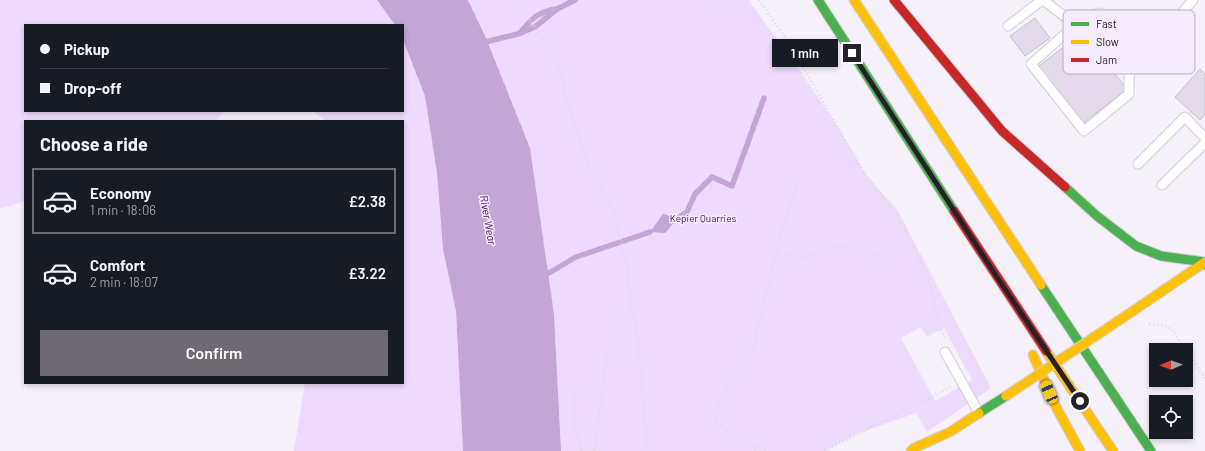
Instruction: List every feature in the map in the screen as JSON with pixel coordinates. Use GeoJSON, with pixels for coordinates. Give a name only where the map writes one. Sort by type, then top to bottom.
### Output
{"type":"FeatureCollection","features":[{"type":"Feature","properties":{"kind":"main road"},"geometry":{"type":"LineString","coordinates":[[818,0],[997,277],[1113,451]]}},
{"type":"Feature","properties":{"kind":"main road"},"geometry":{"type":"LineString","coordinates":[[854,0],[1151,451]]}},
{"type":"Feature","properties":{"kind":"main road"},"geometry":{"type":"LineString","coordinates":[[894,0],[1002,131],[1097,216],[1136,246],[1161,256],[1205,263]]}},
{"type":"Feature","properties":{"kind":"main road"},"geometry":{"type":"LineString","coordinates":[[911,451],[914,448],[950,432],[1205,263]]}},
{"type":"Feature","properties":{"kind":"main road"},"geometry":{"type":"LineString","coordinates":[[997,277],[1020,327]]}},
{"type":"Feature","properties":{"kind":"main road"},"geometry":{"type":"LineString","coordinates":[[1030,349],[1056,407],[1080,451]]}},
{"type":"Feature","properties":{"kind":"main road"},"geometry":{"type":"LineString","coordinates":[[933,451],[950,432]]}},
{"type":"Feature","properties":{"kind":"lane"},"geometry":{"type":"LineString","coordinates":[[1008,26],[1043,0],[1063,15]]}},
{"type":"Feature","properties":{"kind":"lane"},"geometry":{"type":"LineString","coordinates":[[1184,10],[1193,0]]}},
{"type":"Feature","properties":{"kind":"lane"},"geometry":{"type":"LineString","coordinates":[[1063,36],[1031,64],[1084,131],[1129,94],[1130,74]]}},
{"type":"Feature","properties":{"kind":"lane"},"geometry":{"type":"LineString","coordinates":[[1138,164],[1184,117],[1205,138]]}},
{"type":"Feature","properties":{"kind":"lane"},"geometry":{"type":"LineString","coordinates":[[1162,185],[1205,143]]}},
{"type":"Feature","properties":{"kind":"lane"},"geometry":{"type":"LineString","coordinates":[[945,352],[979,413]]}},
{"type":"Feature","properties":{"kind":"path"},"geometry":{"type":"LineString","coordinates":[[515,0],[535,27],[560,69],[567,101],[587,163],[614,212],[627,268],[631,305],[636,322],[648,451]]}},
{"type":"Feature","properties":{"kind":"path"},"geometry":{"type":"LineString","coordinates":[[711,0],[713,4],[731,9],[751,0]]}},
{"type":"Feature","properties":{"kind":"path"},"geometry":{"type":"LineString","coordinates":[[759,0],[787,40],[866,175],[896,215],[911,243],[933,293],[938,324],[947,339],[945,352]]}},
{"type":"Feature","properties":{"kind":"path"},"geometry":{"type":"LineString","coordinates":[[766,451],[718,424],[713,415],[753,349],[776,253],[797,184]]}},
{"type":"Feature","properties":{"kind":"path"},"geometry":{"type":"LineString","coordinates":[[776,253],[805,257],[821,253],[841,245],[882,257],[911,243]]}},
{"type":"Feature","properties":{"kind":"path"},"geometry":{"type":"LineString","coordinates":[[594,451],[607,360],[614,337],[631,305]]}},
{"type":"Feature","properties":{"kind":"path"},"geometry":{"type":"LineString","coordinates":[[1133,311],[1142,324],[1164,325],[1171,327],[1181,343]]}},
{"type":"Feature","properties":{"kind":"path"},"geometry":{"type":"LineString","coordinates":[[1193,361],[1205,378]]}},
{"type":"Feature","properties":{"kind":"path"},"geometry":{"type":"LineString","coordinates":[[825,451],[961,381]]}},
{"type":"Feature","properties":{"kind":"path"},"geometry":{"type":"LineString","coordinates":[[576,387],[574,409],[576,435],[582,451]]}},
{"type":"Feature","properties":{"kind":"path"},"geometry":{"type":"LineString","coordinates":[[755,451],[759,447]]}},
{"type":"Feature","properties":{"kind":"green space"},"geometry":{"type":"Polygon","coordinates":[[[0,0],[377,0],[394,24],[24,24],[24,112],[224,112],[215,120],[24,120],[24,201],[0,209],[0,0]]]}},
{"type":"Feature","properties":{"kind":"green space","name":"Kepier Quarries"},"geometry":{"type":"Polygon","coordinates":[[[468,0],[748,0],[796,65],[836,124],[866,175],[898,211],[991,388],[927,432],[916,413],[856,434],[825,451],[561,451],[554,314],[530,148],[486,38],[468,0]],[[921,327],[901,338],[935,401],[972,380],[944,328],[927,337],[921,327]]]}},
{"type":"Feature","properties":{"kind":"green space"},"geometry":{"type":"Polygon","coordinates":[[[404,43],[425,96],[437,173],[443,249],[456,311],[463,451],[294,451],[305,384],[404,384],[404,120],[325,120],[314,112],[404,112],[404,43]]]}},
{"type":"Feature","properties":{"kind":"water","name":"River Wear"},"geometry":{"type":"Polygon","coordinates":[[[377,0],[468,0],[486,38],[530,148],[554,314],[561,451],[463,451],[456,311],[443,249],[437,173],[425,96],[404,43],[404,24],[394,24],[377,0]]]}},
{"type":"Feature","properties":{"kind":"water"},"geometry":{"type":"Polygon","coordinates":[[[663,214],[678,218],[665,233],[650,232],[663,214]]]}},
{"type":"Feature","properties":{"kind":"building"},"geometry":{"type":"Polygon","coordinates":[[[1035,18],[1050,38],[1025,56],[1010,36],[1035,18]]]}},
{"type":"Feature","properties":{"kind":"building"},"geometry":{"type":"Polygon","coordinates":[[[1063,47],[1063,74],[1115,74],[1127,89],[1082,124],[1038,67],[1063,47]]]}},
{"type":"Feature","properties":{"kind":"building"},"geometry":{"type":"Polygon","coordinates":[[[1200,69],[1205,74],[1205,114],[1200,120],[1175,97],[1200,69]]]}},
{"type":"Feature","properties":{"kind":"waterway"},"geometry":{"type":"LineString","coordinates":[[481,43],[518,34],[535,27],[557,9],[575,0]]}},
{"type":"Feature","properties":{"kind":"waterway"},"geometry":{"type":"LineString","coordinates":[[520,33],[535,17],[544,12],[556,9]]}},
{"type":"Feature","properties":{"kind":"waterway"},"geometry":{"type":"LineString","coordinates":[[678,218],[687,212],[695,194],[712,177],[732,186],[764,98]]}},
{"type":"Feature","properties":{"kind":"waterway"},"geometry":{"type":"LineString","coordinates":[[542,277],[576,257],[650,232]]}},
{"type":"Feature","properties":{"kind":"traffic: fast"},"geometry":{"type":"LineString","coordinates":[[818,0],[954,211]]}},
{"type":"Feature","properties":{"kind":"traffic: fast"},"geometry":{"type":"LineString","coordinates":[[1065,187],[1097,216],[1136,246],[1161,256],[1205,262],[1205,265]]}},
{"type":"Feature","properties":{"kind":"traffic: fast"},"geometry":{"type":"LineString","coordinates":[[1041,285],[1151,451]]}},
{"type":"Feature","properties":{"kind":"traffic: fast"},"geometry":{"type":"LineString","coordinates":[[979,413],[1006,396]]}},
{"type":"Feature","properties":{"kind":"traffic: slow"},"geometry":{"type":"LineString","coordinates":[[854,0],[1041,285]]}},
{"type":"Feature","properties":{"kind":"traffic: slow"},"geometry":{"type":"LineString","coordinates":[[1133,311],[1205,262]]}},
{"type":"Feature","properties":{"kind":"traffic: slow"},"geometry":{"type":"LineString","coordinates":[[1006,396],[1133,311]]}},
{"type":"Feature","properties":{"kind":"traffic: slow"},"geometry":{"type":"LineString","coordinates":[[1046,351],[1113,451]]}},
{"type":"Feature","properties":{"kind":"traffic: slow"},"geometry":{"type":"LineString","coordinates":[[1033,355],[1056,407],[1080,451]]}},
{"type":"Feature","properties":{"kind":"traffic: slow"},"geometry":{"type":"LineString","coordinates":[[911,451],[914,448],[950,432],[979,413]]}},
{"type":"Feature","properties":{"kind":"traffic: jam"},"geometry":{"type":"LineString","coordinates":[[894,0],[1002,131],[1065,187]]}},
{"type":"Feature","properties":{"kind":"traffic: jam"},"geometry":{"type":"LineString","coordinates":[[954,211],[1046,351]]}},
{"type":"Feature","properties":{"kind":"route"},"geometry":{"type":"LineString","coordinates":[[852,53],[997,277],[1080,401]]}}]}
